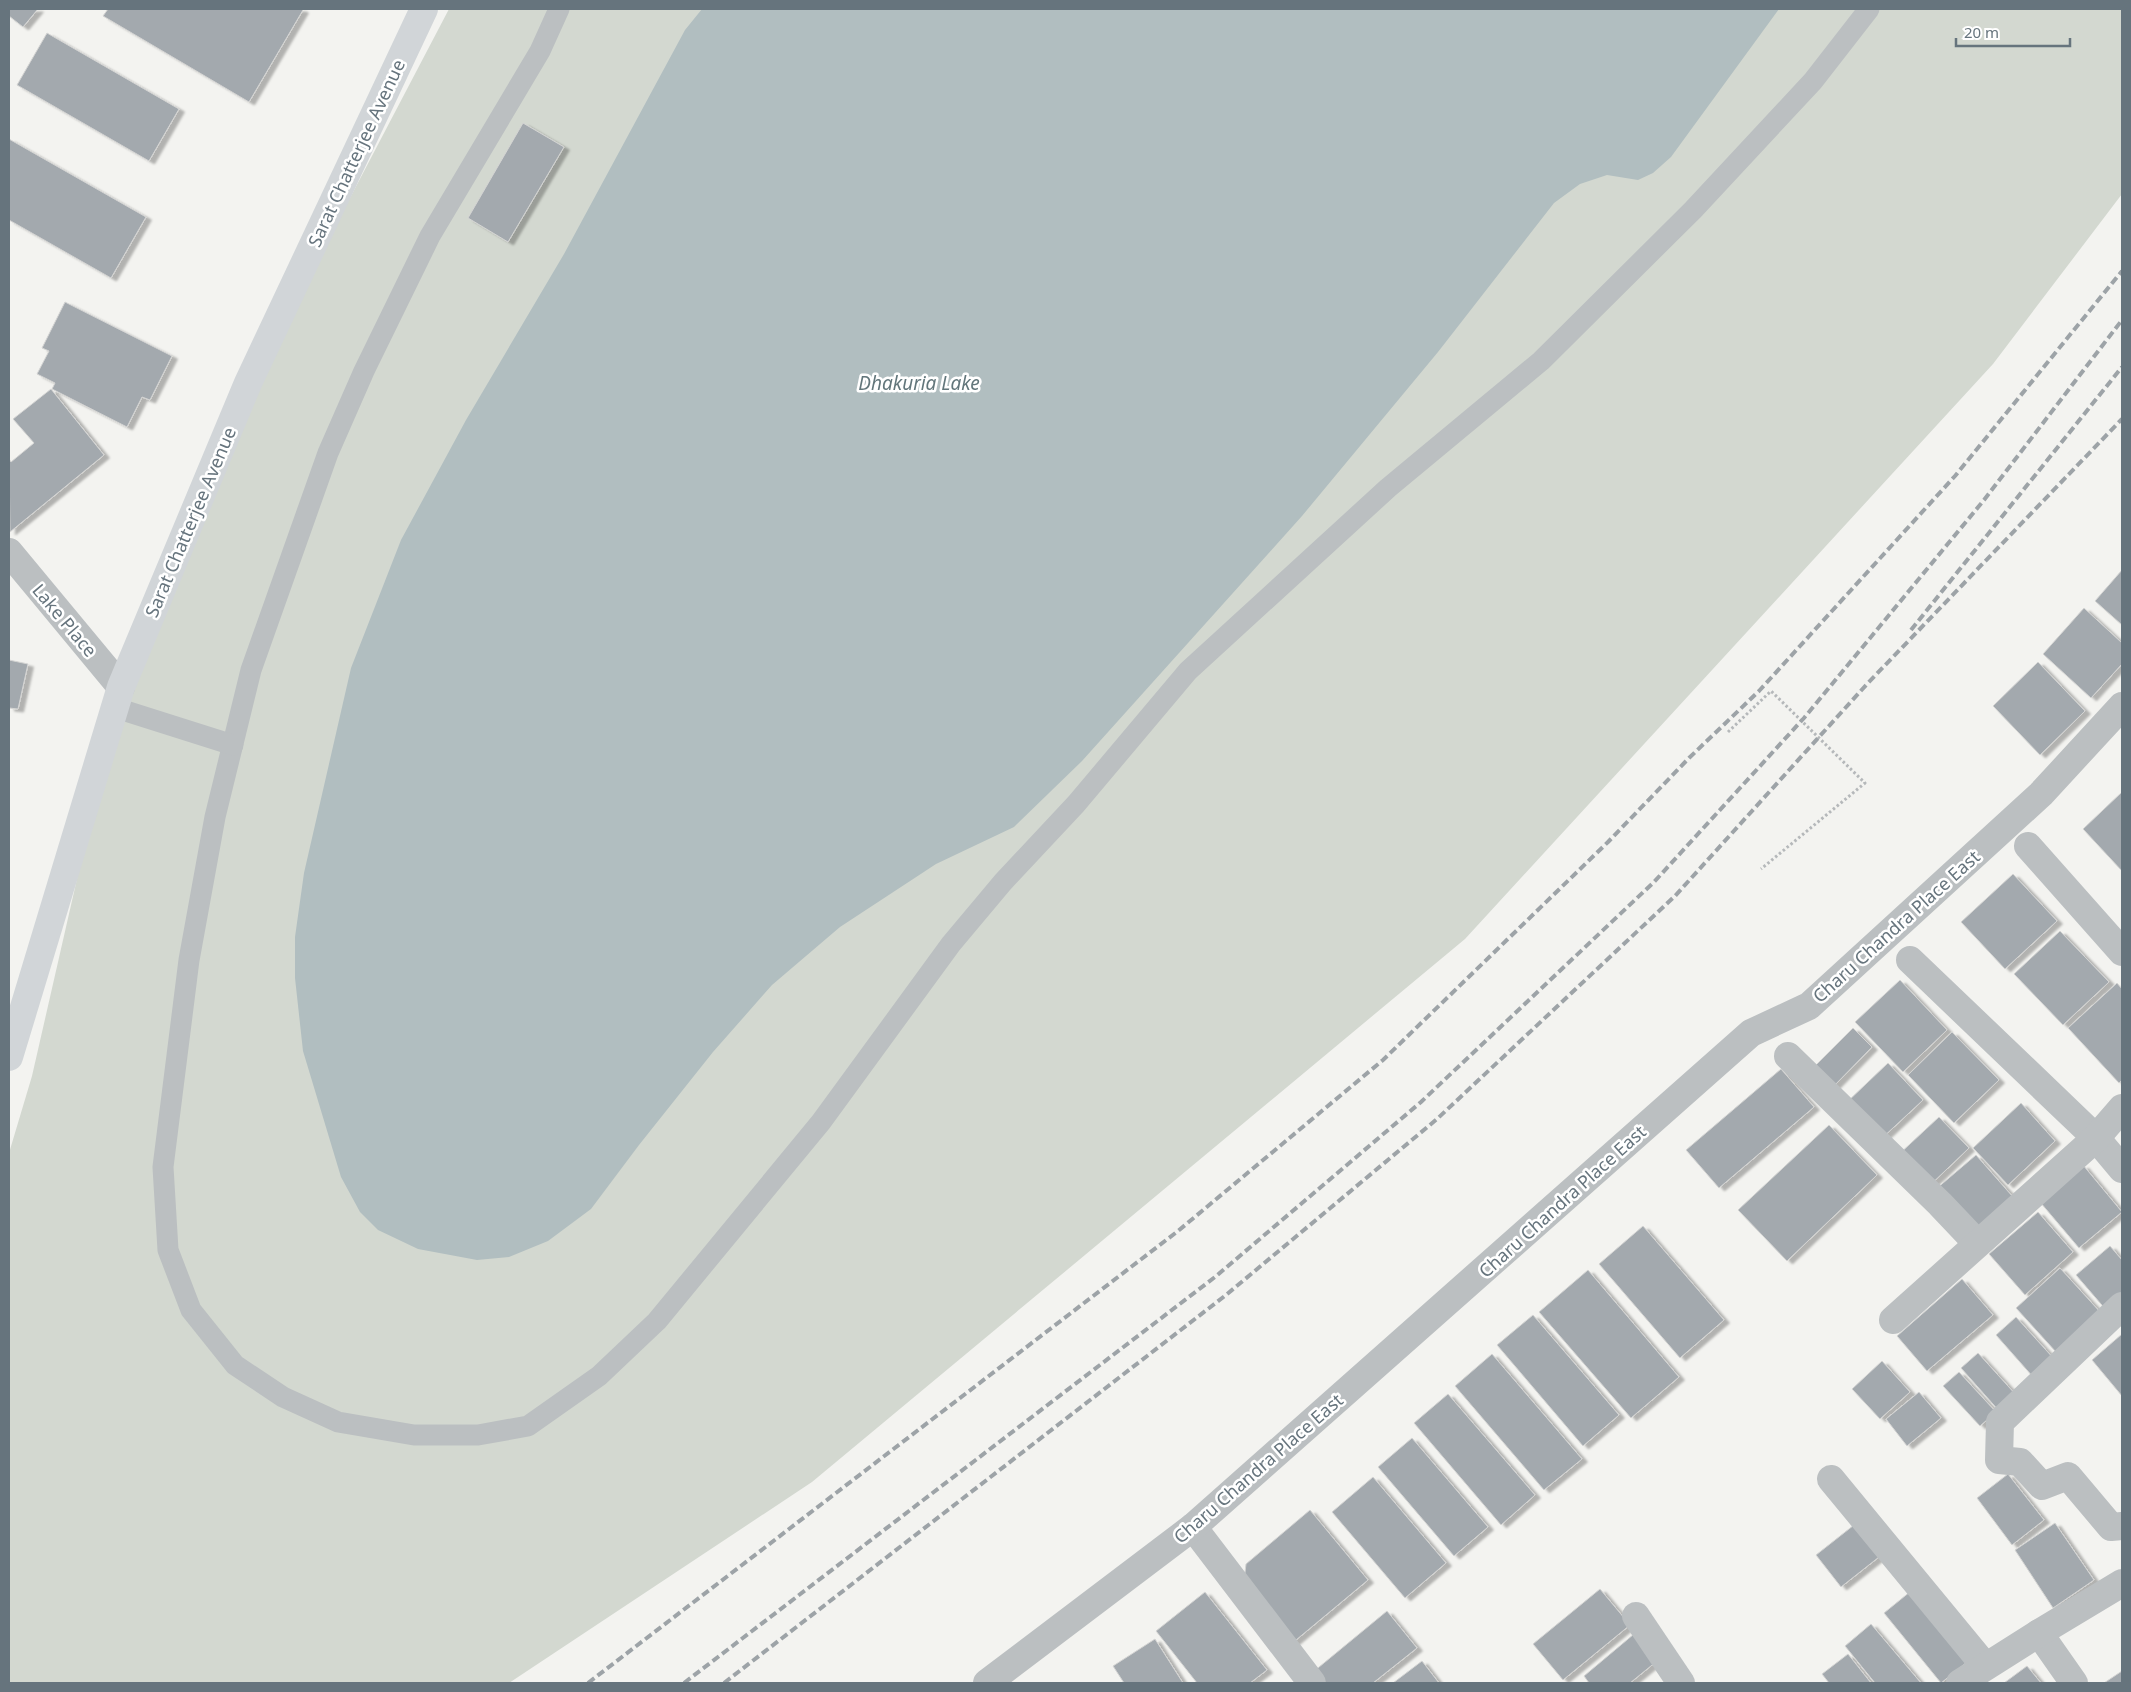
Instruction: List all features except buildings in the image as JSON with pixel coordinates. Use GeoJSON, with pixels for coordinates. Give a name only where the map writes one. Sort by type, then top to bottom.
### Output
{"type":"FeatureCollection","features":[{"type":"Feature","properties":{"kind":"street","name":"Sarat Chatterjee Avenue"},"geometry":{"type":"LineString","coordinates":[[9,1057],[117,697],[248,383],[424,9]]}},
{"type":"Feature","properties":{"kind":"street","name":"Lake Place"},"geometry":{"type":"LineString","coordinates":[[9,552],[117,697]]}},
{"type":"Feature","properties":{"kind":"street","name":"Charu Chandra Place East"},"geometry":{"type":"LineString","coordinates":[[987,1683],[1193,1528],[1751,1033],[1809,1006],[2041,794],[2122,706]]}},
{"type":"Feature","properties":{"kind":"street"},"geometry":{"type":"LineString","coordinates":[[2028,846],[2122,952]]}},
{"type":"Feature","properties":{"kind":"street"},"geometry":{"type":"LineString","coordinates":[[1910,960],[2096,1138],[2122,1169]]}},
{"type":"Feature","properties":{"kind":"street"},"geometry":{"type":"LineString","coordinates":[[1788,1056],[1978,1243]]}},
{"type":"Feature","properties":{"kind":"street"},"geometry":{"type":"LineString","coordinates":[[1893,1320],[2096,1138],[2122,1108]]}},
{"type":"Feature","properties":{"kind":"street"},"geometry":{"type":"LineString","coordinates":[[2122,1306],[2000,1422],[1999,1460],[2020,1462],[2042,1486],[2068,1476],[2111,1527],[2122,1526]]}},
{"type":"Feature","properties":{"kind":"street"},"geometry":{"type":"LineString","coordinates":[[1831,1480],[1985,1666]]}},
{"type":"Feature","properties":{"kind":"street"},"geometry":{"type":"LineString","coordinates":[[1193,1528],[1312,1683]]}},
{"type":"Feature","properties":{"kind":"street"},"geometry":{"type":"LineString","coordinates":[[1960,1683],[2122,1583]]}},
{"type":"Feature","properties":{"kind":"street"},"geometry":{"type":"LineString","coordinates":[[1636,1616],[1681,1683]]}},
{"type":"Feature","properties":{"kind":"street"},"geometry":{"type":"LineString","coordinates":[[2039,1633],[2074,1683]]}},
{"type":"Feature","properties":{"kind":"lane"},"geometry":{"type":"LineString","coordinates":[[559,9],[540,51],[430,236],[393,310],[328,453],[251,670],[215,817],[189,960],[163,1167],[168,1250],[191,1310],[235,1365],[283,1397],[338,1422],[414,1435],[478,1435],[528,1426],[599,1376],[657,1321],[821,1122],[951,944],[1004,882],[1076,804],[1188,671],[1388,488],[1541,361],[1713,189],[1813,81],[1869,9]]}},
{"type":"Feature","properties":{"kind":"lane"},"geometry":{"type":"LineString","coordinates":[[117,697],[233,745]]}},
{"type":"Feature","properties":{"kind":"path"},"geometry":{"type":"LineString","coordinates":[[1728,732],[1772,691],[1865,783],[1761,869]]}},
{"type":"Feature","properties":{"kind":"shaded area"},"geometry":{"type":"Polygon","coordinates":[[[449,9],[2122,9],[2122,194],[1993,364],[1465,939],[812,1482],[509,1683],[9,1683],[9,1153],[32,1076],[116,708],[231,425],[449,9]]]}},
{"type":"Feature","properties":{"kind":"water","name":"Dhakuria Lake"},"geometry":{"type":"Polygon","coordinates":[[[702,9],[1779,9],[1671,157],[1653,173],[1638,180],[1607,175],[1580,184],[1554,203],[1438,352],[1302,516],[1082,761],[1014,827],[936,864],[840,927],[772,985],[713,1052],[591,1209],[548,1241],[509,1257],[477,1260],[418,1249],[378,1230],[360,1212],[341,1177],[303,1051],[295,978],[295,937],[304,873],[351,668],[401,540],[466,420],[564,254],[685,30],[702,9]]]}},
{"type":"Feature","properties":{"kind":"railway"},"geometry":{"type":"LineString","coordinates":[[588,1683],[1178,1231],[1383,1060],[1608,842],[1689,758],[1759,691],[1955,476],[2122,271]]}},
{"type":"Feature","properties":{"kind":"railway"},"geometry":{"type":"LineString","coordinates":[[684,1683],[1215,1277],[1421,1102],[1654,882],[1804,718],[1984,500],[2122,320]]}},
{"type":"Feature","properties":{"kind":"railway"},"geometry":{"type":"LineString","coordinates":[[1911,630],[2122,367]]}},
{"type":"Feature","properties":{"kind":"railway"},"geometry":{"type":"LineString","coordinates":[[724,1683],[1226,1295],[1437,1119],[1675,896],[1867,684],[2122,419]]}}]}
